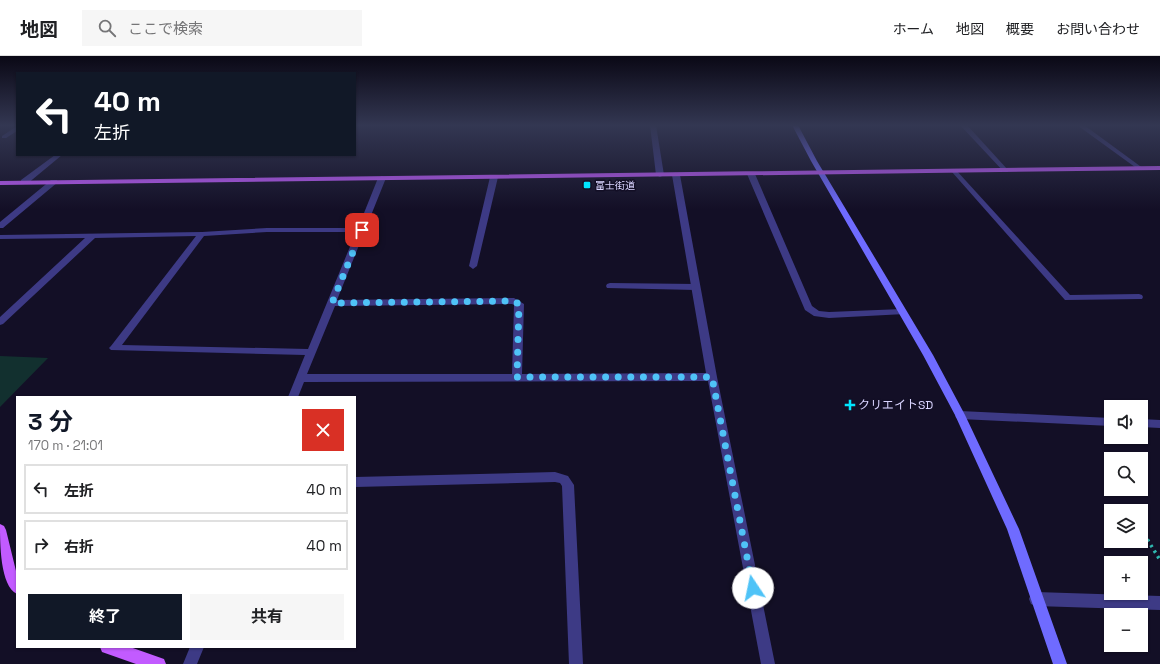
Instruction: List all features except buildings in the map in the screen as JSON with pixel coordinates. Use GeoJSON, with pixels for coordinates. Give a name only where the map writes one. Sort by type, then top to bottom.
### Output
{"type":"FeatureCollection","features":[{"type":"Feature","properties":{"kind":"main road"},"geometry":{"type":"LineString","coordinates":[[0,182],[660,176],[1160,168]]}},
{"type":"Feature","properties":{"kind":"main road"},"geometry":{"type":"LineString","coordinates":[[0,530],[12,583],[16,587]]}},
{"type":"Feature","properties":{"kind":"main road"},"geometry":{"type":"LineString","coordinates":[[110,648],[159,664]]}},
{"type":"Feature","properties":{"kind":"street"},"geometry":{"type":"LineString","coordinates":[[657,153],[660,176]]}},
{"type":"Feature","properties":{"kind":"street"},"geometry":{"type":"LineString","coordinates":[[810,153],[960,415],[1013,529],[1036,599],[1060,664]]}},
{"type":"Feature","properties":{"kind":"street"},"geometry":{"type":"LineString","coordinates":[[990,153],[1006,171]]}},
{"type":"Feature","properties":{"kind":"street"},"geometry":{"type":"LineString","coordinates":[[1119,153],[1141,169]]}},
{"type":"Feature","properties":{"kind":"street"},"geometry":{"type":"LineString","coordinates":[[24,182],[58,156]]}},
{"type":"Feature","properties":{"kind":"street"},"geometry":{"type":"LineString","coordinates":[[954,171],[1068,298],[1139,297]]}},
{"type":"Feature","properties":{"kind":"street"},"geometry":{"type":"LineString","coordinates":[[751,174],[808,308],[817,314],[829,315],[902,312]]}},
{"type":"Feature","properties":{"kind":"street"},"geometry":{"type":"LineString","coordinates":[[676,175],[712,377],[768,664]]}},
{"type":"Feature","properties":{"kind":"street"},"geometry":{"type":"LineString","coordinates":[[474,266],[494,177]]}},
{"type":"Feature","properties":{"kind":"street"},"geometry":{"type":"LineString","coordinates":[[293,396],[382,178]]}},
{"type":"Feature","properties":{"kind":"street"},"geometry":{"type":"LineString","coordinates":[[0,226],[54,182]]}},
{"type":"Feature","properties":{"kind":"street"},"geometry":{"type":"LineString","coordinates":[[0,237],[202,234],[266,230],[362,230]]}},
{"type":"Feature","properties":{"kind":"street"},"geometry":{"type":"LineString","coordinates":[[202,234],[114,348],[310,352]]}},
{"type":"Feature","properties":{"kind":"street"},"geometry":{"type":"LineString","coordinates":[[0,322],[92,236]]}},
{"type":"Feature","properties":{"kind":"street"},"geometry":{"type":"LineString","coordinates":[[610,286],[696,287]]}},
{"type":"Feature","properties":{"kind":"street"},"geometry":{"type":"LineString","coordinates":[[332,303],[517,302],[519,304],[517,377]]}},
{"type":"Feature","properties":{"kind":"street"},"geometry":{"type":"LineString","coordinates":[[300,378],[712,377]]}},
{"type":"Feature","properties":{"kind":"street"},"geometry":{"type":"LineString","coordinates":[[960,415],[1104,422]]}},
{"type":"Feature","properties":{"kind":"street"},"geometry":{"type":"LineString","coordinates":[[1148,423],[1160,424]]}},
{"type":"Feature","properties":{"kind":"street"},"geometry":{"type":"LineString","coordinates":[[356,482],[555,477],[564,479],[568,485],[576,664]]}},
{"type":"Feature","properties":{"kind":"street"},"geometry":{"type":"LineString","coordinates":[[1036,599],[1160,603]]}},
{"type":"Feature","properties":{"kind":"street"},"geometry":{"type":"LineString","coordinates":[[190,664],[197,648]]}},
{"type":"Feature","properties":{"kind":"path"},"geometry":{"type":"LineString","coordinates":[[1148,540],[1160,560]]}},
{"type":"Feature","properties":{"kind":"green space"},"geometry":{"type":"Polygon","coordinates":[[[0,356],[48,358],[0,407],[0,356]]]}},
{"type":"Feature","properties":{"kind":"place","name":"富士街道"},"geometry":{"type":"Point","coordinates":[587,185]}},
{"type":"Feature","properties":{"kind":"place","name":"クリエイトSD"},"geometry":{"type":"Point","coordinates":[850,405]}},
{"type":"Feature","properties":{"kind":"route"},"geometry":{"type":"LineString","coordinates":[[362,230],[332,303],[517,302],[519,304],[517,377],[712,377],[753,588]]}}]}
